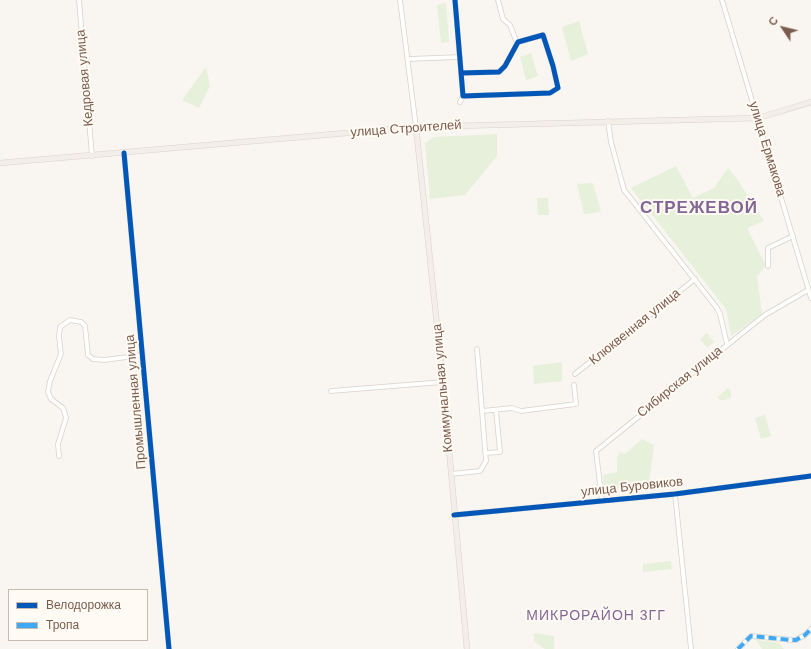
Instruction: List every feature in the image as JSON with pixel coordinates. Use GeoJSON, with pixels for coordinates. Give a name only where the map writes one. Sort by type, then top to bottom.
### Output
{"type":"FeatureCollection","features":[{"type":"Feature","properties":{"kind":"main road","name":"улица Строителей"},"geometry":{"type":"LineString","coordinates":[[0,164],[416,127],[758,118],[811,102]]}},
{"type":"Feature","properties":{"kind":"main road","name":"Коммунальная улица"},"geometry":{"type":"LineString","coordinates":[[416,127],[443,382],[467,649]]}},
{"type":"Feature","properties":{"kind":"street","name":"Кедровая улица"},"geometry":{"type":"LineString","coordinates":[[79,0],[92,156]]}},
{"type":"Feature","properties":{"kind":"street"},"geometry":{"type":"LineString","coordinates":[[400,0],[416,127]]}},
{"type":"Feature","properties":{"kind":"street"},"geometry":{"type":"LineString","coordinates":[[455,0],[463,96],[460,102]]}},
{"type":"Feature","properties":{"kind":"street"},"geometry":{"type":"LineString","coordinates":[[498,0],[503,19],[510,25],[517,43]]}},
{"type":"Feature","properties":{"kind":"street","name":"улица Ермакова"},"geometry":{"type":"LineString","coordinates":[[722,0],[811,298]]}},
{"type":"Feature","properties":{"kind":"street"},"geometry":{"type":"LineString","coordinates":[[461,73],[499,72],[505,66],[517,43],[543,35],[558,88],[550,93],[463,96]]}},
{"type":"Feature","properties":{"kind":"street"},"geometry":{"type":"LineString","coordinates":[[408,59],[460,57]]}},
{"type":"Feature","properties":{"kind":"street"},"geometry":{"type":"LineString","coordinates":[[608,121],[611,142],[624,190],[717,308],[720,314],[727,344]]}},
{"type":"Feature","properties":{"kind":"street","name":"Промышленная улица"},"geometry":{"type":"LineString","coordinates":[[124,153],[169,649]]}},
{"type":"Feature","properties":{"kind":"street"},"geometry":{"type":"LineString","coordinates":[[768,266],[768,248],[793,236]]}},
{"type":"Feature","properties":{"kind":"street","name":"Клюквенная улица"},"geometry":{"type":"LineString","coordinates":[[576,374],[695,279]]}},
{"type":"Feature","properties":{"kind":"street","name":"Сибирская улица"},"geometry":{"type":"LineString","coordinates":[[602,501],[596,451],[727,344],[765,315],[808,290]]}},
{"type":"Feature","properties":{"kind":"street"},"geometry":{"type":"LineString","coordinates":[[59,456],[58,444],[66,418],[63,408],[51,399],[48,392],[50,381],[61,354],[59,337],[60,327],[70,320],[80,322],[85,326],[88,355],[93,359],[104,360],[142,355]]}},
{"type":"Feature","properties":{"kind":"street"},"geometry":{"type":"LineString","coordinates":[[451,474],[480,471],[486,461],[477,349]]}},
{"type":"Feature","properties":{"kind":"street"},"geometry":{"type":"LineString","coordinates":[[331,391],[443,382]]}},
{"type":"Feature","properties":{"kind":"street"},"geometry":{"type":"LineString","coordinates":[[482,411],[512,408],[521,411],[576,404],[574,386]]}},
{"type":"Feature","properties":{"kind":"street"},"geometry":{"type":"LineString","coordinates":[[486,453],[500,452],[496,410]]}},
{"type":"Feature","properties":{"kind":"street","name":"улица Буровиков"},"geometry":{"type":"LineString","coordinates":[[454,515],[675,494],[811,476]]}},
{"type":"Feature","properties":{"kind":"street"},"geometry":{"type":"LineString","coordinates":[[675,494],[691,649]]}},
{"type":"Feature","properties":{"kind":"street"},"geometry":{"type":"LineString","coordinates":[[738,649],[751,636],[796,640],[805,635],[811,629]]}},
{"type":"Feature","properties":{"kind":"green space"},"geometry":{"type":"Polygon","coordinates":[[[446,3],[449,42],[441,43],[437,5],[446,3]]]}},
{"type":"Feature","properties":{"kind":"green space"},"geometry":{"type":"Polygon","coordinates":[[[579,21],[588,54],[571,61],[562,27],[579,21]]]}},
{"type":"Feature","properties":{"kind":"green space"},"geometry":{"type":"Polygon","coordinates":[[[531,53],[538,76],[526,80],[520,57],[531,53]]]}},
{"type":"Feature","properties":{"kind":"green space"},"geometry":{"type":"Polygon","coordinates":[[[206,67],[210,86],[199,108],[182,100],[206,67]]]}},
{"type":"Feature","properties":{"kind":"green space"},"geometry":{"type":"Polygon","coordinates":[[[497,134],[497,156],[465,195],[430,199],[425,143],[434,137],[497,134]]]}},
{"type":"Feature","properties":{"kind":"green space"},"geometry":{"type":"Polygon","coordinates":[[[676,166],[693,198],[714,188],[728,168],[737,179],[764,221],[747,228],[766,266],[757,276],[762,314],[731,336],[726,309],[631,188],[676,166]]]}},
{"type":"Feature","properties":{"kind":"green space"},"geometry":{"type":"Polygon","coordinates":[[[593,183],[601,212],[584,214],[577,184],[593,183]]]}},
{"type":"Feature","properties":{"kind":"green space"},"geometry":{"type":"Polygon","coordinates":[[[537,198],[548,198],[549,215],[538,215],[537,198]]]}},
{"type":"Feature","properties":{"kind":"green space"},"geometry":{"type":"Polygon","coordinates":[[[707,333],[714,342],[707,348],[700,339],[707,333]]]}},
{"type":"Feature","properties":{"kind":"green space"},"geometry":{"type":"Polygon","coordinates":[[[562,362],[562,381],[534,384],[533,366],[562,362]]]}},
{"type":"Feature","properties":{"kind":"green space"},"geometry":{"type":"Polygon","coordinates":[[[728,388],[731,391],[731,397],[726,400],[720,400],[718,397],[728,388]]]}},
{"type":"Feature","properties":{"kind":"green space"},"geometry":{"type":"Polygon","coordinates":[[[765,415],[771,436],[761,439],[755,418],[765,415]]]}},
{"type":"Feature","properties":{"kind":"green space"},"geometry":{"type":"Polygon","coordinates":[[[642,439],[654,445],[649,483],[604,490],[603,475],[617,472],[617,457],[620,452],[625,454],[642,439]]]}},
{"type":"Feature","properties":{"kind":"green space"},"geometry":{"type":"Polygon","coordinates":[[[671,561],[672,569],[643,572],[643,564],[671,561]]]}},
{"type":"Feature","properties":{"kind":"green space"},"geometry":{"type":"Polygon","coordinates":[[[534,633],[554,636],[554,649],[545,649],[534,641],[534,633]]]}},
{"type":"Feature","properties":{"kind":"green space"},"geometry":{"type":"Polygon","coordinates":[[[756,640],[779,643],[784,649],[762,649],[756,640]]]}},
{"type":"Feature","properties":{"kind":"marked path"},"geometry":{"type":"LineString","coordinates":[[738,649],[751,636],[796,640],[805,635],[811,629]]}},
{"type":"Feature","properties":{"kind":"cycle path"},"geometry":{"type":"LineString","coordinates":[[455,0],[463,96],[550,93],[558,88],[543,35],[518,42],[505,66],[499,72],[461,73]]}},
{"type":"Feature","properties":{"kind":"cycle path"},"geometry":{"type":"LineString","coordinates":[[124,153],[169,649]]}},
{"type":"Feature","properties":{"kind":"cycle path"},"geometry":{"type":"LineString","coordinates":[[454,515],[675,494],[811,476]]}},
{"type":"Feature","properties":{"kind":"district","name":"СТРЕЖЕВОЙ"},"geometry":{"type":"Point","coordinates":[699,208]}},
{"type":"Feature","properties":{"kind":"district","name":"МИКРОРАЙОН 3ГГ"},"geometry":{"type":"Point","coordinates":[596,616]}}]}
